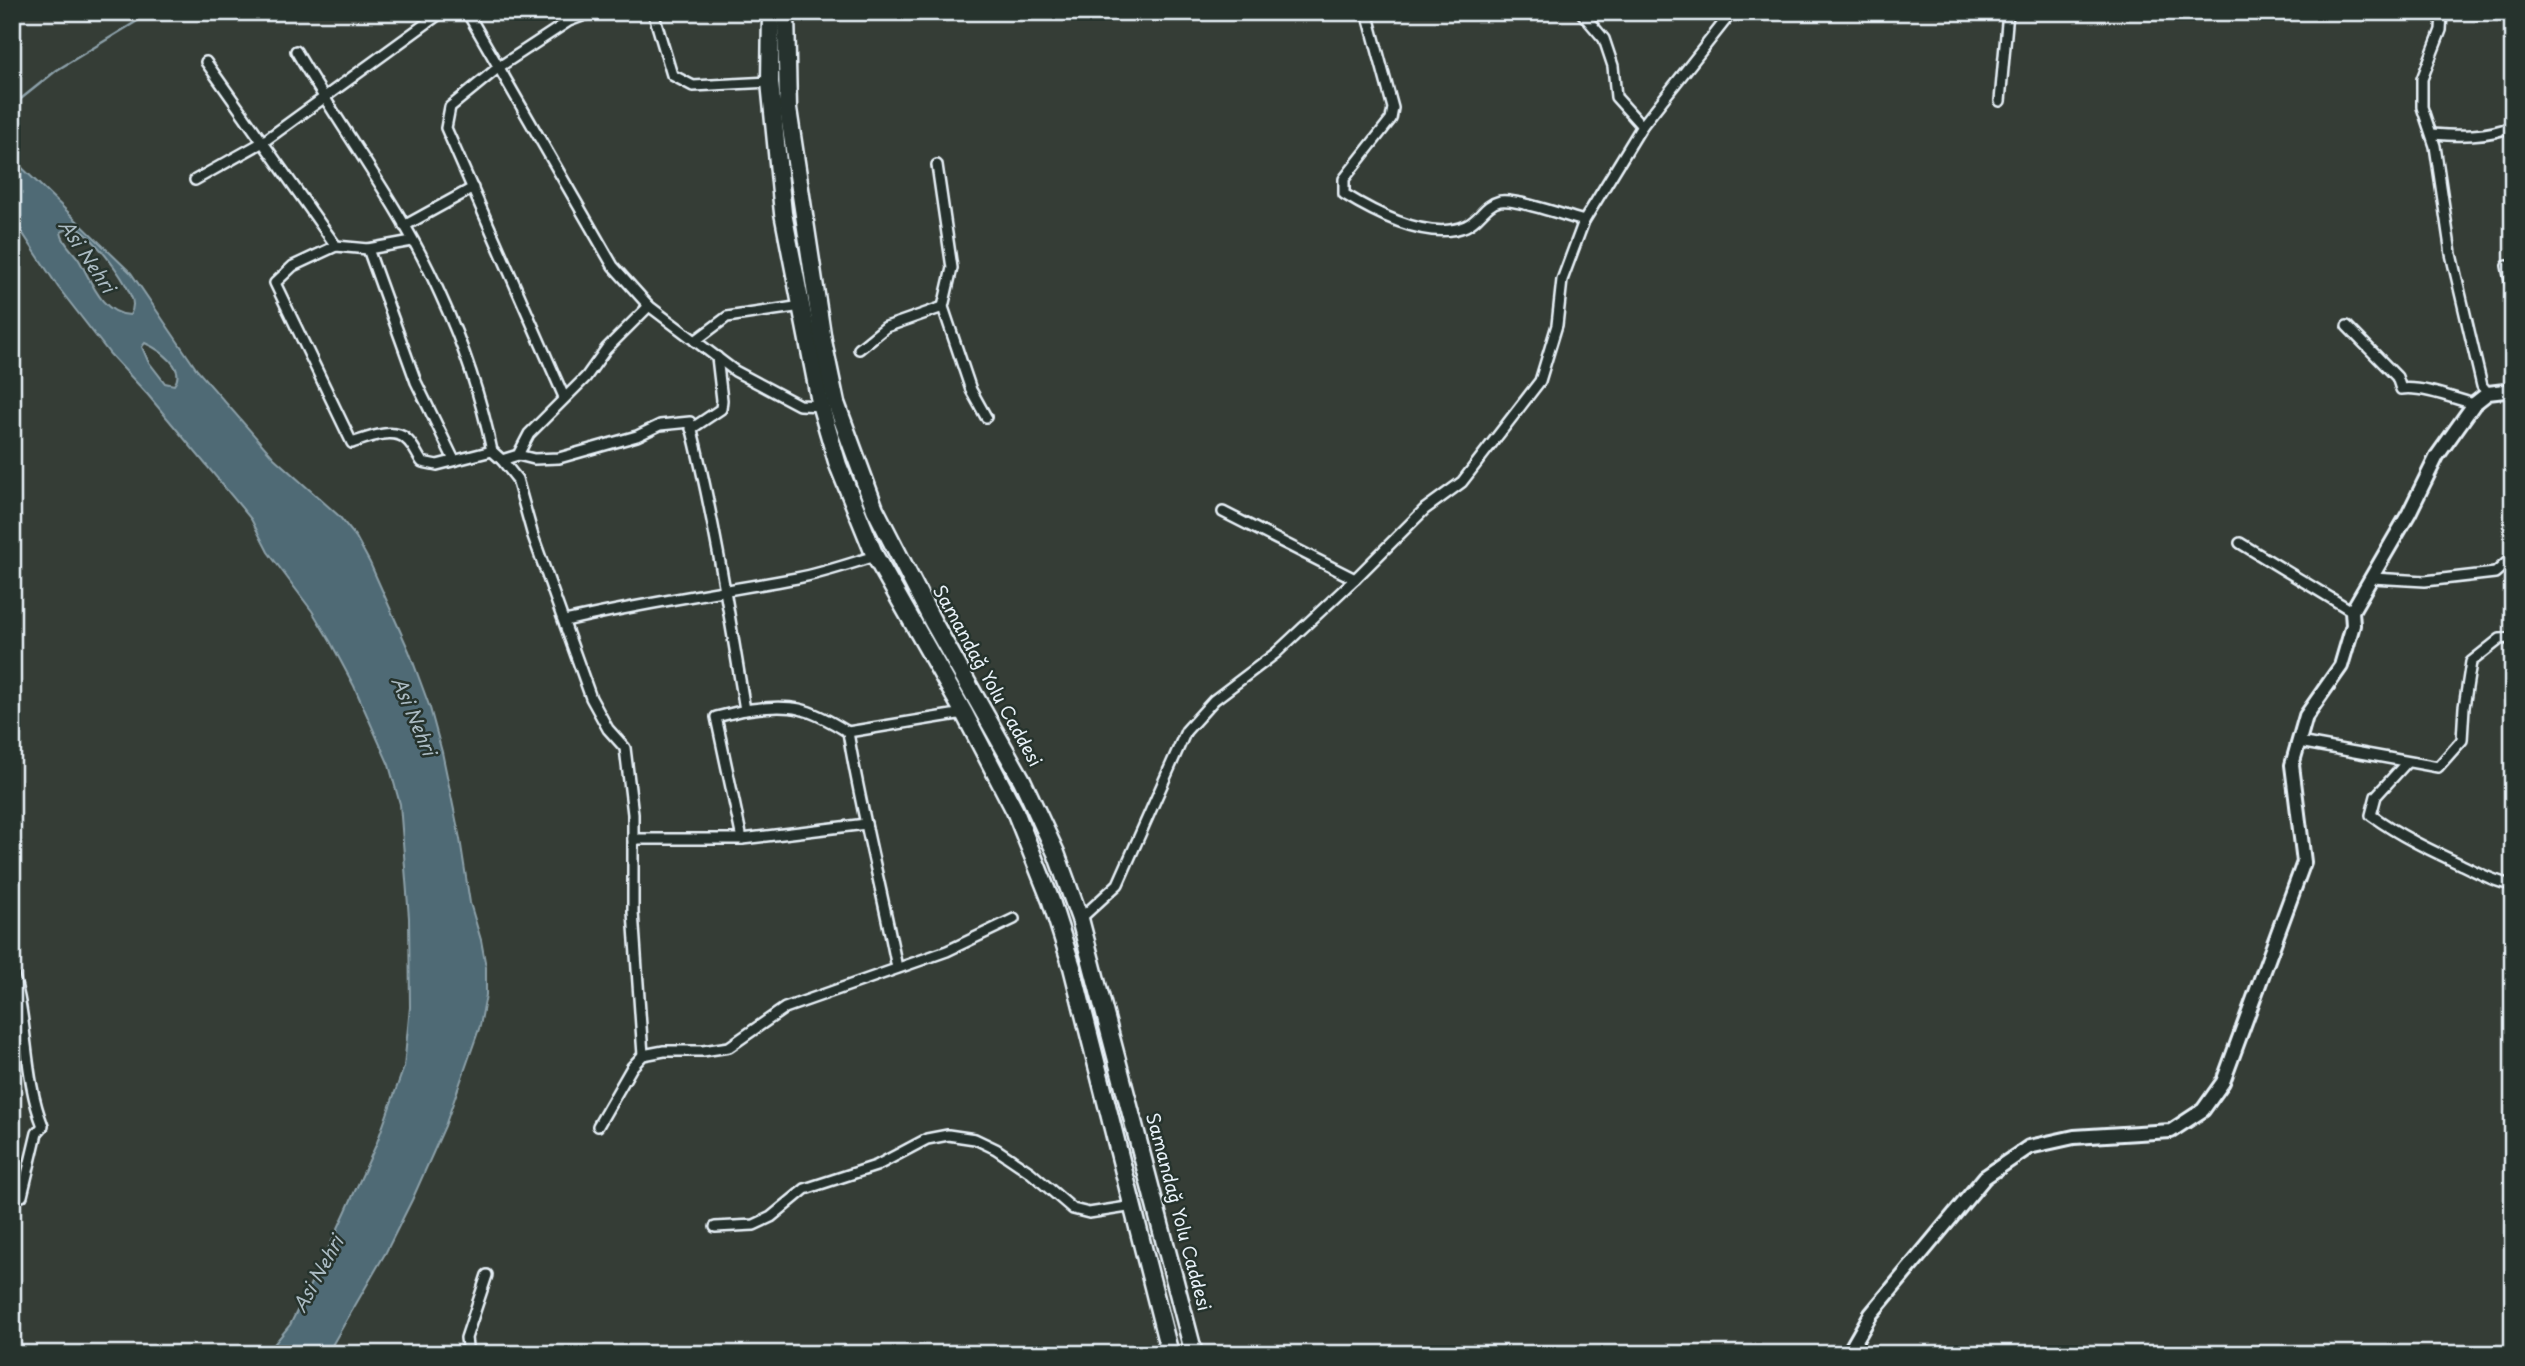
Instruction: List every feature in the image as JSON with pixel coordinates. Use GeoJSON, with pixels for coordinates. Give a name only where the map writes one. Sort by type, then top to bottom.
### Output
{"type":"FeatureCollection","features":[{"type":"Feature","properties":{"kind":"highway","name":"Samandağ Yolu Caddesi"},"geometry":{"type":"LineString","coordinates":[[771,12],[770,82],[783,213],[802,306],[829,405],[875,509],[933,622],[1022,780],[1056,853],[1080,919],[1195,1354]]}},
{"type":"Feature","properties":{"kind":"highway","name":"Samandağ Yolu Caddesi"},"geometry":{"type":"LineString","coordinates":[[786,12],[788,109],[823,341],[838,465],[875,556],[964,713],[1015,811],[1051,901],[1072,967],[1170,1354]]}},
{"type":"Feature","properties":{"kind":"street"},"geometry":{"type":"LineString","coordinates":[[195,180],[262,142],[442,12]]}},
{"type":"Feature","properties":{"kind":"street"},"geometry":{"type":"LineString","coordinates":[[467,12],[613,266],[649,306],[735,371],[799,405],[829,405]]}},
{"type":"Feature","properties":{"kind":"street"},"geometry":{"type":"LineString","coordinates":[[564,397],[446,128],[450,107],[499,67],[569,21],[593,12]]}},
{"type":"Feature","properties":{"kind":"street"},"geometry":{"type":"LineString","coordinates":[[653,12],[672,75],[693,86],[770,82]]}},
{"type":"Feature","properties":{"kind":"street"},"geometry":{"type":"LineString","coordinates":[[1367,12],[1393,107],[1391,119],[1343,178],[1344,194],[1408,226],[1423,230],[1460,229],[1470,225],[1489,204],[1503,200],[1584,221]]}},
{"type":"Feature","properties":{"kind":"street"},"geometry":{"type":"LineString","coordinates":[[1581,12],[1604,39],[1612,66],[1616,97],[1642,126]]}},
{"type":"Feature","properties":{"kind":"street"},"geometry":{"type":"LineString","coordinates":[[1080,919],[1118,884],[1186,731],[1214,700],[1276,653],[1425,509],[1462,482],[1540,381],[1557,325],[1562,280],[1584,221],[1642,126],[1732,12]]}},
{"type":"Feature","properties":{"kind":"street"},"geometry":{"type":"LineString","coordinates":[[2000,101],[2008,12]]}},
{"type":"Feature","properties":{"kind":"street"},"geometry":{"type":"LineString","coordinates":[[2488,393],[2482,386],[2451,254],[2432,134],[2422,107],[2422,79],[2441,30],[2444,12],[2513,15]]}},
{"type":"Feature","properties":{"kind":"street"},"geometry":{"type":"LineString","coordinates":[[296,51],[404,226],[440,293],[483,405],[492,451],[517,479],[533,536],[591,698],[608,729],[625,748],[631,794],[633,912],[643,1055]]}},
{"type":"Feature","properties":{"kind":"street"},"geometry":{"type":"LineString","coordinates":[[206,62],[336,246]]}},
{"type":"Feature","properties":{"kind":"street"},"geometry":{"type":"LineString","coordinates":[[2432,134],[2462,136],[2503,131],[2513,126]]}},
{"type":"Feature","properties":{"kind":"street"},"geometry":{"type":"LineString","coordinates":[[937,165],[952,268],[943,307],[971,390],[986,416]]}},
{"type":"Feature","properties":{"kind":"street"},"geometry":{"type":"LineString","coordinates":[[404,226],[473,188]]}},
{"type":"Feature","properties":{"kind":"street"},"geometry":{"type":"LineString","coordinates":[[412,241],[368,249],[336,246],[293,266],[275,283],[352,443],[396,433],[406,439],[422,462],[438,465],[492,451]]}},
{"type":"Feature","properties":{"kind":"street"},"geometry":{"type":"LineString","coordinates":[[368,249],[416,382],[454,460]]}},
{"type":"Feature","properties":{"kind":"street"},"geometry":{"type":"LineString","coordinates":[[2507,267],[2513,296]]}},
{"type":"Feature","properties":{"kind":"street"},"geometry":{"type":"LineString","coordinates":[[517,455],[529,433],[586,377],[606,349],[649,306]]}},
{"type":"Feature","properties":{"kind":"street"},"geometry":{"type":"LineString","coordinates":[[695,341],[727,317],[802,306]]}},
{"type":"Feature","properties":{"kind":"street"},"geometry":{"type":"LineString","coordinates":[[859,349],[886,327],[943,307]]}},
{"type":"Feature","properties":{"kind":"street"},"geometry":{"type":"LineString","coordinates":[[2347,326],[2397,377],[2401,389],[2431,391],[2474,404]]}},
{"type":"Feature","properties":{"kind":"street"},"geometry":{"type":"LineString","coordinates":[[691,429],[721,410],[717,357]]}},
{"type":"Feature","properties":{"kind":"street"},"geometry":{"type":"LineString","coordinates":[[1848,1354],[1871,1314],[1985,1177],[2029,1147],[2074,1137],[2171,1131],[2203,1110],[2223,1082],[2304,862],[2292,765],[2306,716],[2341,666],[2353,625],[2352,611],[2437,456],[2474,404],[2488,393],[2513,390]]}},
{"type":"Feature","properties":{"kind":"street"},"geometry":{"type":"LineString","coordinates":[[502,460],[517,455],[534,459],[559,458],[636,436],[660,425],[690,422],[726,589],[745,710]]}},
{"type":"Feature","properties":{"kind":"street"},"geometry":{"type":"LineString","coordinates":[[1223,512],[1355,579]]}},
{"type":"Feature","properties":{"kind":"street"},"geometry":{"type":"LineString","coordinates":[[2240,543],[2352,611]]}},
{"type":"Feature","properties":{"kind":"street"},"geometry":{"type":"LineString","coordinates":[[565,621],[610,610],[800,578],[875,556]]}},
{"type":"Feature","properties":{"kind":"street"},"geometry":{"type":"LineString","coordinates":[[2372,578],[2425,581],[2495,573],[2513,557]]}},
{"type":"Feature","properties":{"kind":"street"},"geometry":{"type":"LineString","coordinates":[[2299,742],[2438,767],[2462,740],[2463,707],[2471,662],[2500,639],[2513,638]]}},
{"type":"Feature","properties":{"kind":"street"},"geometry":{"type":"LineString","coordinates":[[742,839],[716,717],[778,705],[804,708],[848,732],[964,713]]}},
{"type":"Feature","properties":{"kind":"street"},"geometry":{"type":"LineString","coordinates":[[848,732],[897,968]]}},
{"type":"Feature","properties":{"kind":"street"},"geometry":{"type":"LineString","coordinates":[[2407,762],[2376,796],[2371,815],[2397,834],[2435,853],[2500,883],[2513,885]]}},
{"type":"Feature","properties":{"kind":"street"},"geometry":{"type":"LineString","coordinates":[[633,839],[742,839],[866,824]]}},
{"type":"Feature","properties":{"kind":"street"},"geometry":{"type":"LineString","coordinates":[[598,1126],[632,1067],[643,1055],[729,1047],[785,1008],[947,951],[1014,919]]}},
{"type":"Feature","properties":{"kind":"street"},"geometry":{"type":"LineString","coordinates":[[12,971],[24,1023],[31,1084],[43,1126],[37,1133],[22,1196]]}},
{"type":"Feature","properties":{"kind":"street"},"geometry":{"type":"LineString","coordinates":[[715,1227],[754,1225],[771,1217],[805,1189],[876,1166],[927,1139],[948,1135],[975,1139],[996,1149],[1030,1172],[1073,1209],[1089,1213],[1133,1206]]}},
{"type":"Feature","properties":{"kind":"street"},"geometry":{"type":"LineString","coordinates":[[468,1354],[466,1338],[486,1275]]}},
{"type":"Feature","properties":{"kind":"water","name":"Asi Nehri"},"geometry":{"type":"Polygon","coordinates":[[[12,158],[131,273],[197,370],[274,458],[339,516],[356,537],[409,651],[430,708],[460,839],[470,903],[481,940],[486,967],[486,995],[480,1026],[445,1126],[386,1252],[327,1354],[266,1354],[290,1325],[334,1237],[376,1145],[404,1067],[410,1007],[409,918],[400,804],[389,765],[354,686],[312,611],[268,552],[251,519],[148,395],[110,354],[58,287],[12,217],[12,158]],[[74,226],[61,232],[62,236],[98,295],[111,309],[130,315],[132,299],[121,277],[89,237],[74,226]],[[145,343],[142,347],[148,361],[165,383],[174,385],[177,372],[170,360],[145,343]]]}},
{"type":"Feature","properties":{"kind":"waterway"},"geometry":{"type":"LineString","coordinates":[[12,106],[57,70],[152,12]]}},
{"type":"Feature","properties":{"kind":"waterway"},"geometry":{"type":"LineString","coordinates":[[493,12],[498,20],[527,22],[552,12]]}}]}
